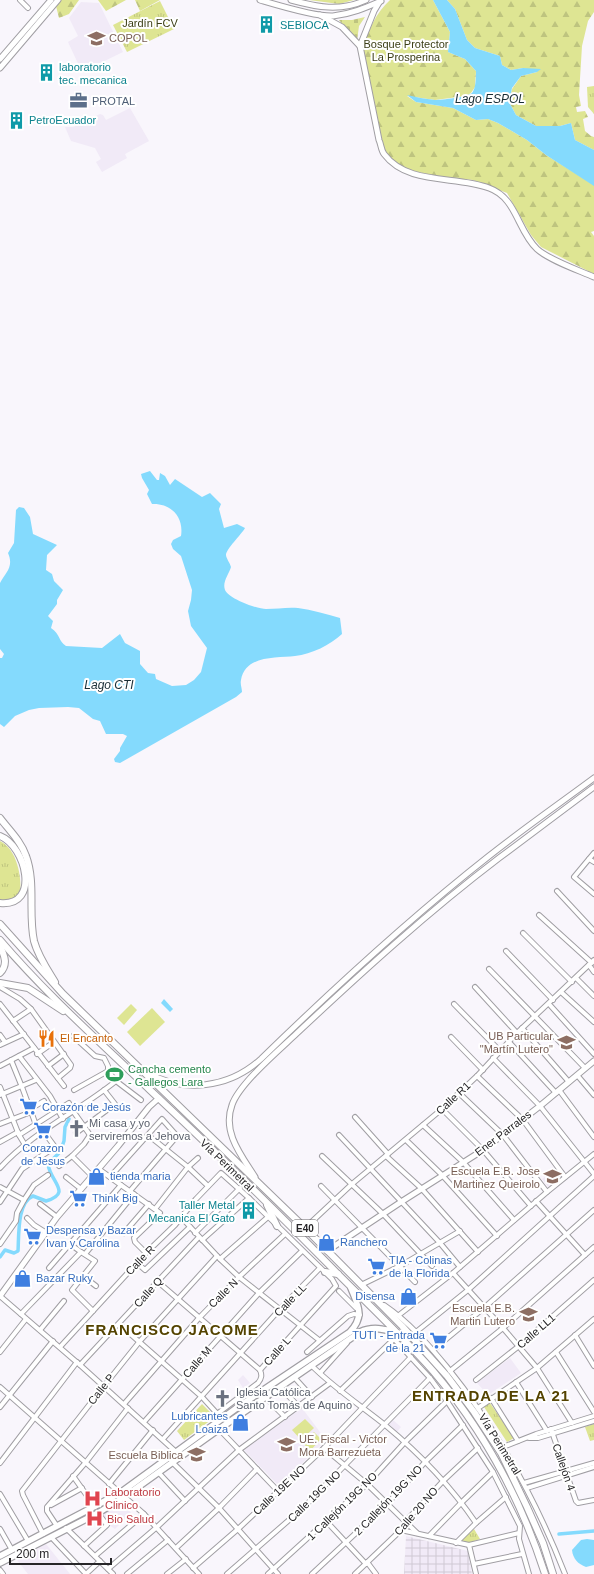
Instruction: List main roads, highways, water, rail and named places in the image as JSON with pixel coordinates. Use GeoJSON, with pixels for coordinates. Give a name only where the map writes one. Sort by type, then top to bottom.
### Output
{"type":"FeatureCollection","features":[{"type":"Feature","properties":{"kind":"highway"},"geometry":{"type":"LineString","coordinates":[[0,818],[18,840],[26,854],[31,874],[34,941],[42,960],[62,994]]}},
{"type":"Feature","properties":{"kind":"highway"},"geometry":{"type":"LineString","coordinates":[[0,836],[8,840],[17,851],[24,869],[25,880],[23,892],[18,898],[10,902],[0,903]]}},
{"type":"Feature","properties":{"kind":"highway","name":"Vía Perimetral"},"geometry":{"type":"LineString","coordinates":[[0,924],[62,994],[305,1228],[448,1376],[501,1453],[543,1543],[553,1574]]}},
{"type":"Feature","properties":{"kind":"highway","name":"Vía Perimetral"},"geometry":{"type":"LineString","coordinates":[[0,940],[24,967],[75,1018],[159,1098],[386,1321],[396,1336],[435,1373],[470,1418],[483,1438],[520,1506],[536,1546],[545,1574]]}},
{"type":"Feature","properties":{"kind":"highway"},"geometry":{"type":"LineString","coordinates":[[0,946],[5,963],[0,974]]}},
{"type":"Feature","properties":{"kind":"highway"},"geometry":{"type":"LineString","coordinates":[[0,983],[28,988],[75,1018]]}},
{"type":"Feature","properties":{"kind":"highway"},"geometry":{"type":"LineString","coordinates":[[265,1202],[277,1226]]}},
{"type":"Feature","properties":{"kind":"highway"},"geometry":{"type":"LineString","coordinates":[[322,1270],[339,1275]]}},
{"type":"Feature","properties":{"kind":"main road"},"geometry":{"type":"LineString","coordinates":[[0,1563],[98,1513],[176,1452],[238,1407],[350,1332],[356,1326],[359,1312],[350,1286]]}},
{"type":"Feature","properties":{"kind":"main road"},"geometry":{"type":"LineString","coordinates":[[0,1556],[95,1507],[122,1495],[159,1473],[243,1412],[353,1336],[368,1329],[379,1328],[388,1330],[396,1336]]}},
{"type":"Feature","properties":{"kind":"main road"},"geometry":{"type":"LineString","coordinates":[[238,1407],[243,1412]]}},
{"type":"Feature","properties":{"kind":"water","name":"Lago ESPOL"},"geometry":{"type":"Polygon","coordinates":[[[433,0],[447,0],[455,9],[467,40],[475,48],[500,56],[502,65],[511,70],[523,68],[541,69],[537,72],[521,76],[512,88],[509,102],[516,115],[536,126],[560,126],[571,123],[575,140],[594,150],[594,186],[546,155],[527,140],[498,123],[488,119],[476,120],[453,108],[416,102],[407,95],[431,100],[460,97],[472,93],[476,83],[476,71],[465,59],[448,52],[450,32],[433,0]]]}},
{"type":"Feature","properties":{"kind":"water","name":"Lago CTI"},"geometry":{"type":"Polygon","coordinates":[[[150,471],[157,480],[159,480],[160,473],[165,476],[170,485],[175,479],[202,497],[210,493],[221,504],[219,509],[224,528],[237,524],[245,528],[226,555],[231,567],[224,587],[232,597],[262,609],[298,608],[340,618],[342,634],[326,645],[308,653],[295,656],[263,659],[255,662],[244,672],[241,682],[242,692],[236,697],[120,763],[115,762],[114,759],[120,751],[120,748],[127,736],[123,734],[106,734],[100,721],[93,719],[79,708],[39,708],[29,710],[15,716],[4,727],[0,724],[0,658],[2,658],[4,654],[0,649],[0,583],[10,566],[10,558],[8,553],[14,543],[16,510],[19,507],[24,508],[30,517],[33,534],[57,545],[47,555],[46,570],[52,574],[54,581],[63,590],[57,600],[57,604],[48,616],[53,621],[51,628],[63,644],[66,646],[102,648],[120,634],[125,643],[140,651],[140,664],[148,673],[155,674],[156,679],[172,686],[186,685],[194,680],[201,672],[207,648],[191,626],[188,611],[192,590],[181,556],[173,549],[171,544],[173,540],[181,536],[180,523],[175,512],[165,506],[152,504],[147,494],[149,490],[141,474],[150,471]]]}},
{"type":"Feature","properties":{"kind":"water"},"geometry":{"type":"Polygon","coordinates":[[[164,999],[173,1009],[170,1012],[161,1003],[164,999]]]}},
{"type":"Feature","properties":{"kind":"water"},"geometry":{"type":"Polygon","coordinates":[[[581,1540],[594,1540],[594,1565],[586,1567],[576,1561],[572,1550],[581,1540]]]}},
{"type":"Feature","properties":{"kind":"waterway"},"geometry":{"type":"LineString","coordinates":[[0,1257],[5,1250],[14,1253],[18,1251],[21,1212],[28,1199],[33,1196],[46,1201],[54,1198],[58,1194],[58,1186],[48,1164],[60,1152],[64,1141],[65,1127],[69,1119]]}},
{"type":"Feature","properties":{"kind":"waterway"},"geometry":{"type":"LineString","coordinates":[[559,1534],[594,1531]]}},
{"type":"Feature","properties":{"kind":"place","name":"SEBIOCA"},"geometry":{"type":"Point","coordinates":[267,25]}},
{"type":"Feature","properties":{"kind":"place","name":"COPOL"},"geometry":{"type":"Point","coordinates":[96,38]}},
{"type":"Feature","properties":{"kind":"place","name":"laboratorio tec. mecanica"},"geometry":{"type":"Point","coordinates":[46,73]}},
{"type":"Feature","properties":{"kind":"place","name":"PROTAL"},"geometry":{"type":"Point","coordinates":[79,101]}},
{"type":"Feature","properties":{"kind":"place","name":"PetroEcuador"},"geometry":{"type":"Point","coordinates":[16,120]}},
{"type":"Feature","properties":{"kind":"place","name":"El Encanto"},"geometry":{"type":"Point","coordinates":[47,1038]}},
{"type":"Feature","properties":{"kind":"place","name":"UB Particular \"Martín Lutero\""},"geometry":{"type":"Point","coordinates":[566,1042]}},
{"type":"Feature","properties":{"kind":"place","name":"Cancha cemento - Gallegos Lara"},"geometry":{"type":"Point","coordinates":[115,1075]}},
{"type":"Feature","properties":{"kind":"place","name":"Corazón de Jesús"},"geometry":{"type":"Point","coordinates":[29,1107]}},
{"type":"Feature","properties":{"kind":"place","name":"Mi casa y yo serviremos a Jehova"},"geometry":{"type":"Point","coordinates":[76,1129]}},
{"type":"Feature","properties":{"kind":"place","name":"Corazon de Jesus"},"geometry":{"type":"Point","coordinates":[43,1130]}},
{"type":"Feature","properties":{"kind":"place","name":"tienda maria"},"geometry":{"type":"Point","coordinates":[97,1176]}},
{"type":"Feature","properties":{"kind":"place","name":"Escuela E.B. Jose Martinez Queirolo"},"geometry":{"type":"Point","coordinates":[553,1177]}},
{"type":"Feature","properties":{"kind":"place","name":"Think Big"},"geometry":{"type":"Point","coordinates":[79,1198]}},
{"type":"Feature","properties":{"kind":"place","name":"Taller Metal Mecanica El Gato"},"geometry":{"type":"Point","coordinates":[248,1211]}},
{"type":"Feature","properties":{"kind":"place","name":"Despensa y Bazar Ivan y Carolina"},"geometry":{"type":"Point","coordinates":[33,1236]}},
{"type":"Feature","properties":{"kind":"place","name":"Ranchero"},"geometry":{"type":"Point","coordinates":[327,1242]}},
{"type":"Feature","properties":{"kind":"place","name":"TIA - Colinas de la Florida"},"geometry":{"type":"Point","coordinates":[376,1266]}},
{"type":"Feature","properties":{"kind":"place","name":"Bazar Ruky"},"geometry":{"type":"Point","coordinates":[23,1278]}},
{"type":"Feature","properties":{"kind":"place","name":"Disensa"},"geometry":{"type":"Point","coordinates":[408,1296]}},
{"type":"Feature","properties":{"kind":"place","name":"Escuela E.B. Martin Lutero"},"geometry":{"type":"Point","coordinates":[528,1314]}},
{"type":"Feature","properties":{"kind":"place","name":"TUTI - Entrada de la 21"},"geometry":{"type":"Point","coordinates":[438,1341]}},
{"type":"Feature","properties":{"kind":"place","name":"Iglesia Católica Santo Tomás de Aquino"},"geometry":{"type":"Point","coordinates":[223,1398]}},
{"type":"Feature","properties":{"kind":"place","name":"Lubricantes Loaiza"},"geometry":{"type":"Point","coordinates":[241,1422]}},
{"type":"Feature","properties":{"kind":"place","name":"UE. Fiscal - Victor Mora Barrezueta"},"geometry":{"type":"Point","coordinates":[286,1445]}},
{"type":"Feature","properties":{"kind":"place","name":"Escuela Biblica"},"geometry":{"type":"Point","coordinates":[196,1455]}},
{"type":"Feature","properties":{"kind":"place","name":"Laboratorio Clinico"},"geometry":{"type":"Point","coordinates":[92,1498]}},
{"type":"Feature","properties":{"kind":"place","name":"Bio Salud"},"geometry":{"type":"Point","coordinates":[94,1519]}},
{"type":"Feature","properties":{"kind":"district","name":"FRANCISCO JACOME"},"geometry":{"type":"Point","coordinates":[172,1329]}},
{"type":"Feature","properties":{"kind":"district","name":"ENTRADA DE LA 21"},"geometry":{"type":"Point","coordinates":[491,1395]}},
{"type":"Feature","properties":{"kind":"park label","name":"Jardín FCV"},"geometry":{"type":"Point","coordinates":[150,23]}},
{"type":"Feature","properties":{"kind":"park label","name":"Bosque Protector La Prosperina"},"geometry":{"type":"Point","coordinates":[406,50]}}]}
